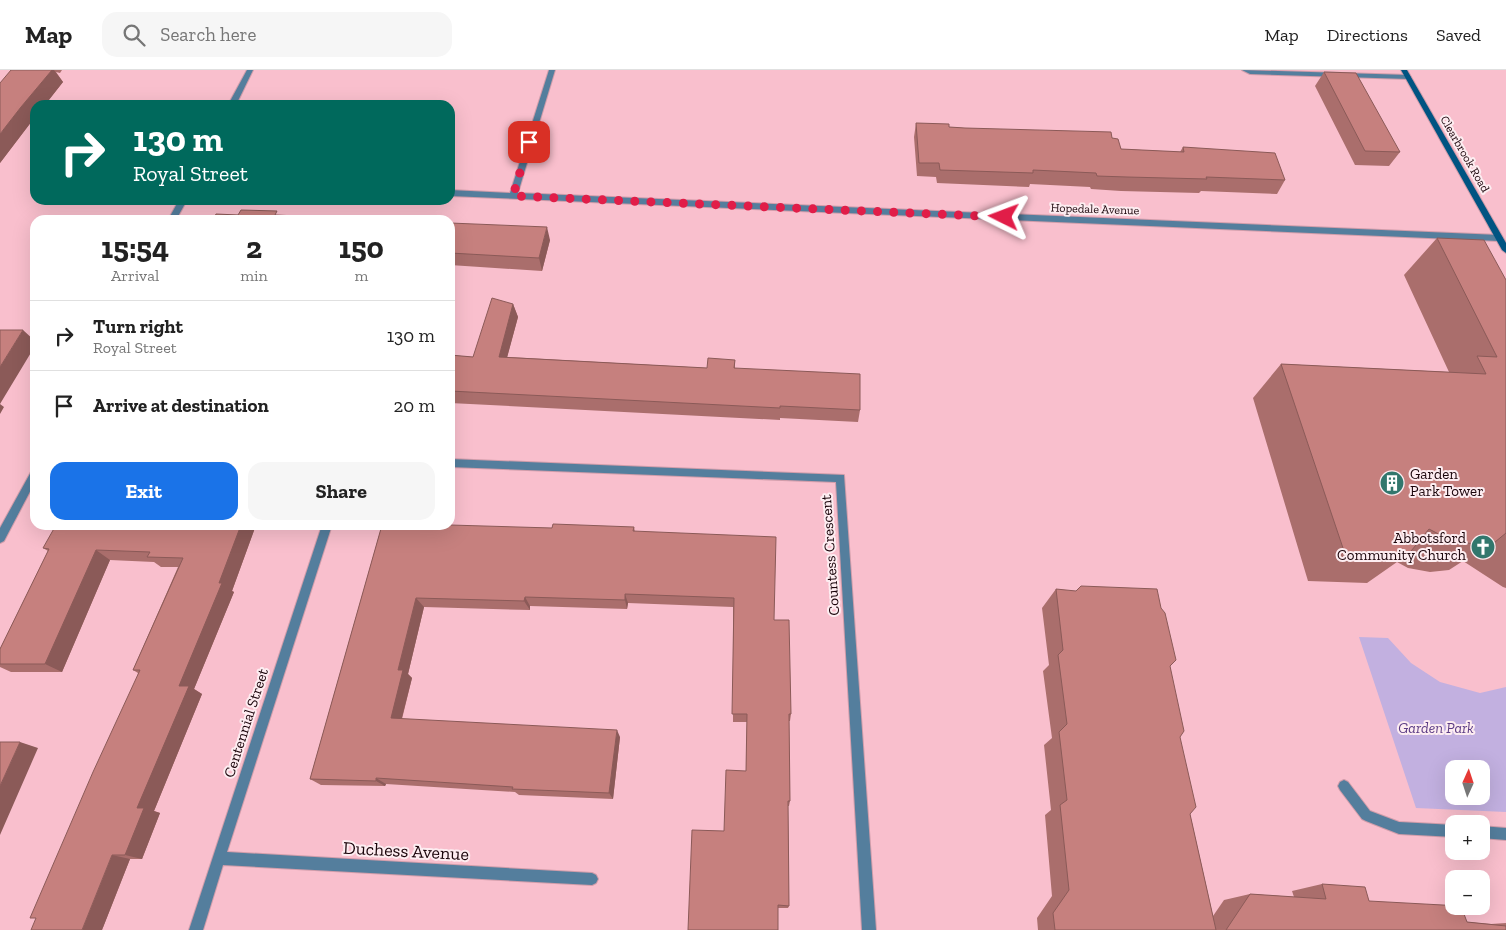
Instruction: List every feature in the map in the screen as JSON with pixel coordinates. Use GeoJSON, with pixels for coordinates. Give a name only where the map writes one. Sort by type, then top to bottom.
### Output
{"type":"FeatureCollection","features":[{"type":"Feature","properties":{"kind":"main road","name":"Clearbrook Road"},"geometry":{"type":"LineString","coordinates":[[1406,73],[1506,250]]}},
{"type":"Feature","properties":{"kind":"street"},"geometry":{"type":"LineString","coordinates":[[235,100],[250,70]]}},
{"type":"Feature","properties":{"kind":"street"},"geometry":{"type":"LineString","coordinates":[[513,196],[552,70]]}},
{"type":"Feature","properties":{"kind":"street"},"geometry":{"type":"LineString","coordinates":[[1245,70],[1250,72],[1406,73]]}},
{"type":"Feature","properties":{"kind":"street","name":"Hopedale Avenue"},"geometry":{"type":"LineString","coordinates":[[455,193],[1499,238]]}},
{"type":"Feature","properties":{"kind":"street","name":"Countess Crescent"},"geometry":{"type":"LineString","coordinates":[[455,462],[841,478],[869,930]]}},
{"type":"Feature","properties":{"kind":"street"},"geometry":{"type":"LineString","coordinates":[[0,538],[30,482]]}},
{"type":"Feature","properties":{"kind":"street","name":"Centennial Street"},"geometry":{"type":"LineString","coordinates":[[196,930],[325,530]]}},
{"type":"Feature","properties":{"kind":"street"},"geometry":{"type":"LineString","coordinates":[[1344,786],[1366,815],[1399,828],[1445,831]]}},
{"type":"Feature","properties":{"kind":"street"},"geometry":{"type":"LineString","coordinates":[[1490,833],[1506,834]]}},
{"type":"Feature","properties":{"kind":"street","name":"Duchess Avenue"},"geometry":{"type":"LineString","coordinates":[[218,858],[592,879]]}},
{"type":"Feature","properties":{"kind":"green space","name":"Garden Park"},"geometry":{"type":"Polygon","coordinates":[[[1359,637],[1388,638],[1411,663],[1440,682],[1480,693],[1506,687],[1506,812],[1416,808],[1359,637]]]}},
{"type":"Feature","properties":{"kind":"building"},"geometry":{"type":"Polygon","coordinates":[[[11,70],[52,70],[0,134],[0,83],[11,70]]]}},
{"type":"Feature","properties":{"kind":"building"},"geometry":{"type":"Polygon","coordinates":[[[1324,72],[1356,73],[1400,152],[1365,151],[1324,72]]]}},
{"type":"Feature","properties":{"kind":"building"},"geometry":{"type":"Polygon","coordinates":[[[916,123],[949,124],[949,127],[965,128],[1111,132],[1112,138],[1118,139],[1121,149],[1184,152],[1183,147],[1275,153],[1285,180],[1097,176],[1096,173],[1033,170],[1033,173],[940,170],[939,163],[919,163],[916,123]]]}},
{"type":"Feature","properties":{"kind":"building"},"geometry":{"type":"Polygon","coordinates":[[[241,210],[277,211],[275,215],[238,215],[241,210]]]}},
{"type":"Feature","properties":{"kind":"building"},"geometry":{"type":"Polygon","coordinates":[[[455,223],[547,227],[539,258],[455,253],[455,223]]]}},
{"type":"Feature","properties":{"kind":"building","name":"Garden Park Tower"},"geometry":{"type":"Polygon","coordinates":[[[1437,238],[1484,240],[1506,280],[1506,533],[1495,542],[1474,544],[1450,540],[1429,529],[1407,556],[1345,554],[1281,364],[1486,374],[1477,356],[1497,357],[1437,238]]]}},
{"type":"Feature","properties":{"kind":"building"},"geometry":{"type":"Polygon","coordinates":[[[492,298],[513,304],[499,357],[707,368],[708,358],[735,360],[734,368],[860,374],[860,410],[780,406],[780,408],[455,391],[455,355],[473,357],[492,298]]]}},
{"type":"Feature","properties":{"kind":"building"},"geometry":{"type":"Polygon","coordinates":[[[0,330],[23,330],[0,367],[0,330]]]}},
{"type":"Feature","properties":{"kind":"building"},"geometry":{"type":"Polygon","coordinates":[[[553,524],[634,527],[633,531],[776,537],[774,620],[789,620],[791,714],[789,714],[790,801],[788,801],[789,906],[778,905],[778,930],[688,930],[692,830],[724,831],[726,770],[746,771],[747,714],[732,714],[734,598],[625,594],[625,600],[525,597],[524,601],[416,598],[398,670],[403,670],[391,718],[617,730],[609,793],[512,789],[513,787],[376,778],[376,781],[310,779],[381,530],[455,530],[455,525],[552,528],[553,524]]]}},
{"type":"Feature","properties":{"kind":"building"},"geometry":{"type":"Polygon","coordinates":[[[53,530],[239,530],[219,583],[222,583],[179,686],[189,686],[137,808],[144,808],[125,855],[112,855],[82,930],[31,930],[36,918],[30,918],[93,772],[140,670],[133,670],[183,558],[147,557],[150,552],[96,550],[45,664],[0,664],[0,649],[49,549],[43,548],[53,530]]]}},
{"type":"Feature","properties":{"kind":"building"},"geometry":{"type":"Polygon","coordinates":[[[1081,586],[1157,589],[1161,608],[1165,613],[1176,660],[1170,666],[1184,731],[1180,737],[1196,807],[1190,814],[1216,930],[1055,930],[1053,913],[1069,890],[1060,805],[1067,800],[1059,732],[1067,724],[1058,655],[1063,650],[1056,589],[1076,591],[1081,586]]]}},
{"type":"Feature","properties":{"kind":"building"},"geometry":{"type":"Polygon","coordinates":[[[0,742],[20,742],[0,786],[0,742]]]}},
{"type":"Feature","properties":{"kind":"building"},"geometry":{"type":"Polygon","coordinates":[[[1322,884],[1365,887],[1369,901],[1445,905],[1445,915],[1464,915],[1467,922],[1506,926],[1506,930],[1226,930],[1250,894],[1326,899],[1322,884]]]}},
{"type":"Feature","properties":{"kind":"place","name":"Garden Park Tower"},"geometry":{"type":"Point","coordinates":[1392,483]}},
{"type":"Feature","properties":{"kind":"place","name":"Abbotsford Community Church"},"geometry":{"type":"Point","coordinates":[1483,547]}},
{"type":"Feature","properties":{"kind":"route"},"geometry":{"type":"LineString","coordinates":[[529,142],[513,196],[1004,217]]}}]}
